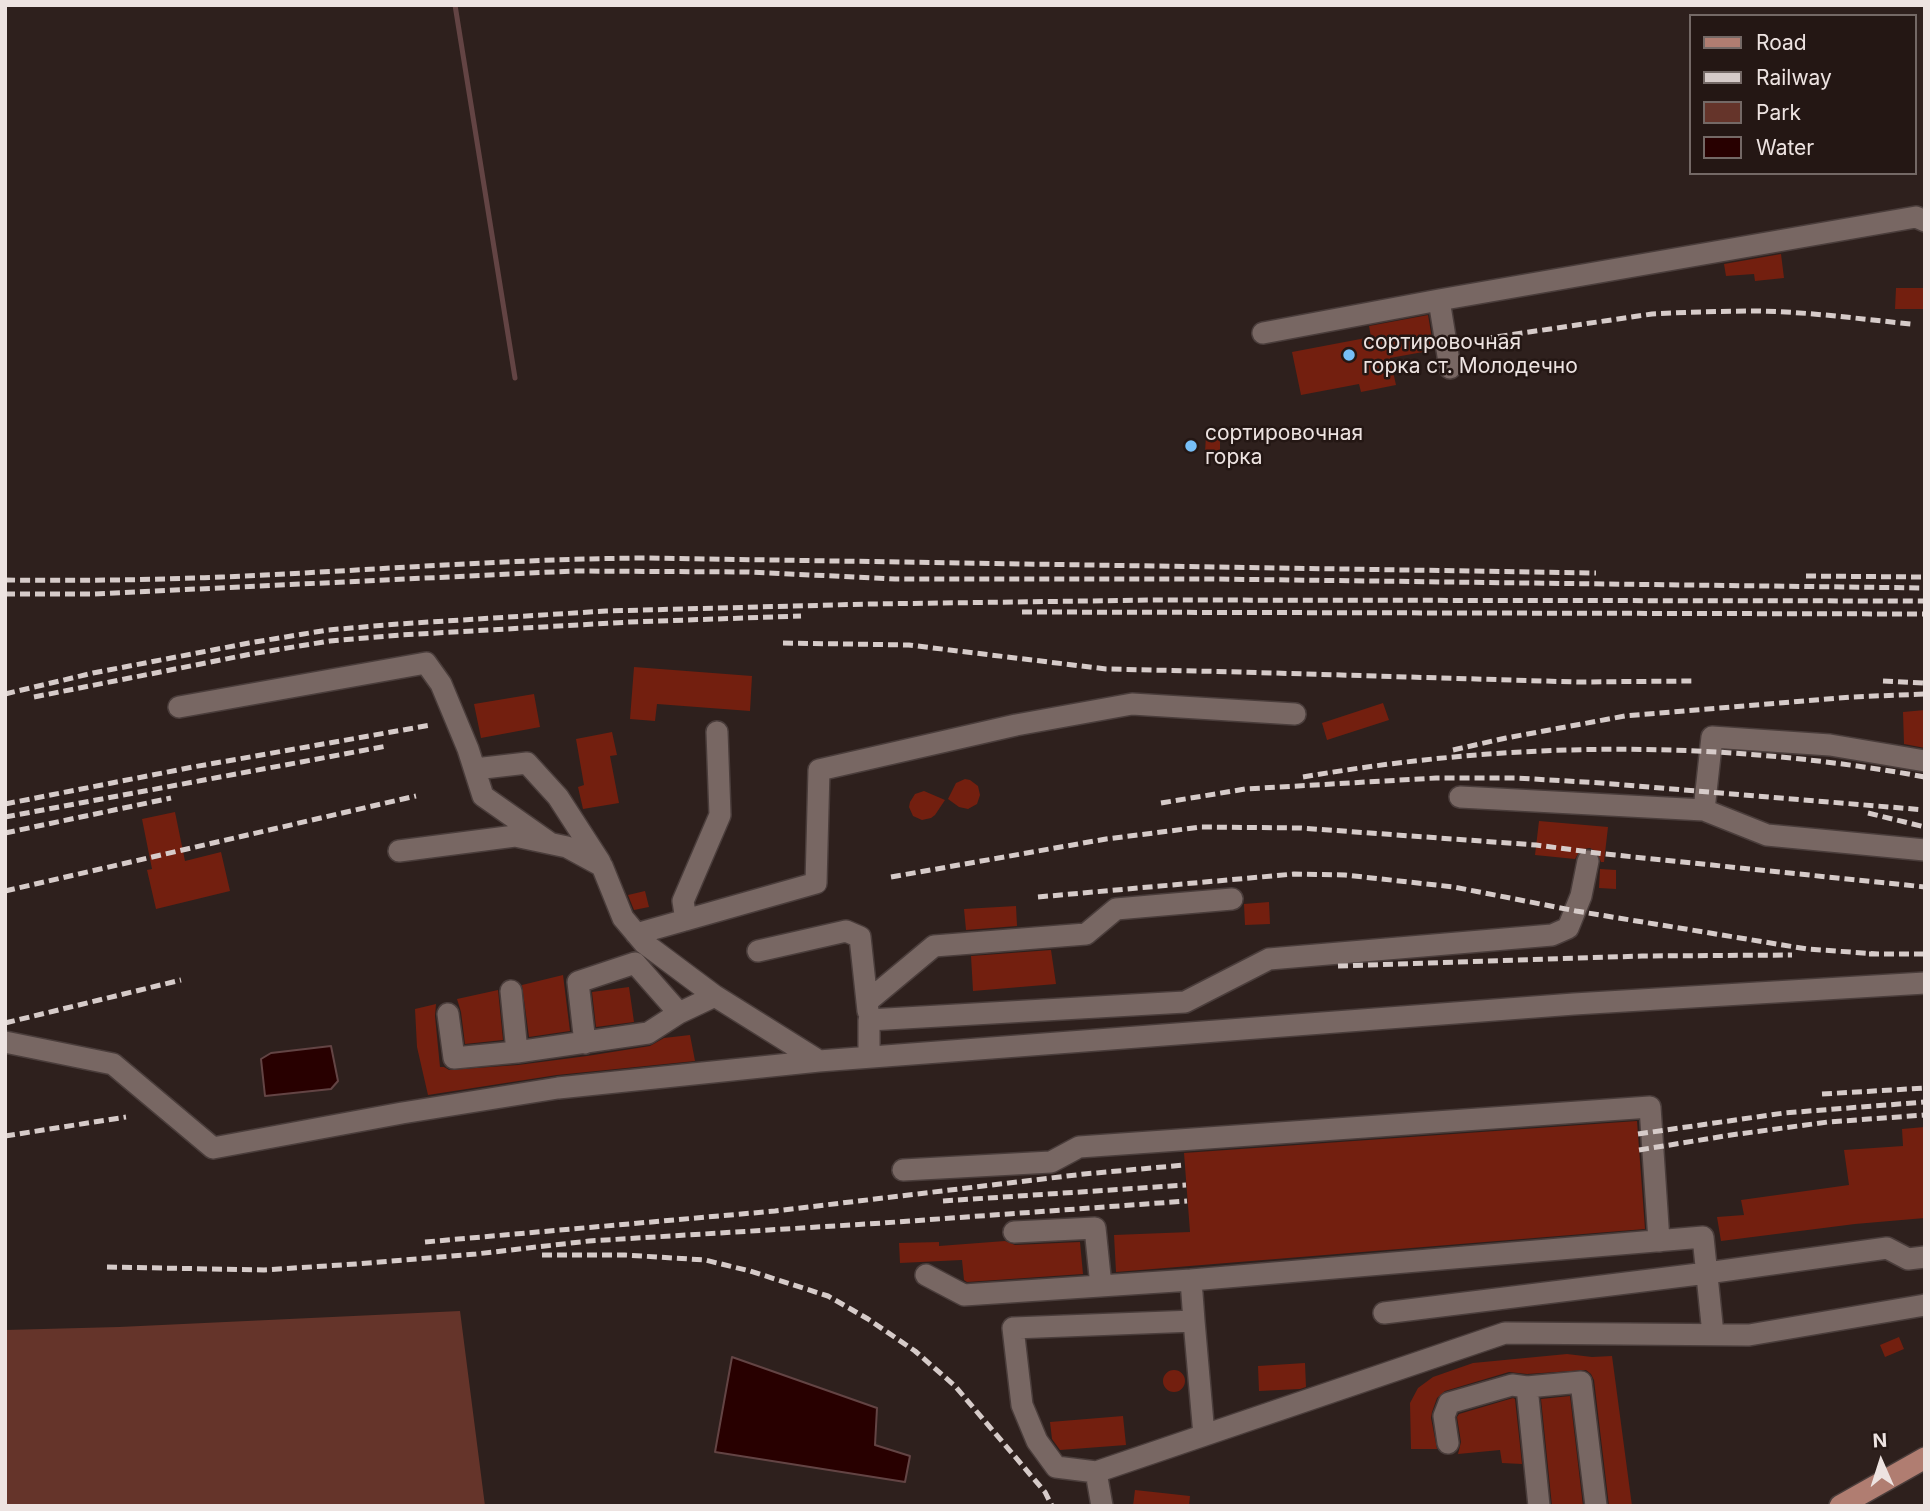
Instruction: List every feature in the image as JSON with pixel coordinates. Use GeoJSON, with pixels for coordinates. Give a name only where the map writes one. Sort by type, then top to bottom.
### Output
{"type":"FeatureCollection","features":[{"type":"Feature","properties":{"kind":"main road"},"geometry":{"type":"LineString","coordinates":[[1840,1506],[1925,1458]]}},
{"type":"Feature","properties":{"kind":"lane"},"geometry":{"type":"LineString","coordinates":[[1263,333],[1916,217],[1925,221]]}},
{"type":"Feature","properties":{"kind":"lane"},"geometry":{"type":"LineString","coordinates":[[1439,300],[1450,368]]}},
{"type":"Feature","properties":{"kind":"lane"},"geometry":{"type":"LineString","coordinates":[[179,708],[426,663],[441,684],[468,749],[483,796],[550,843]]}},
{"type":"Feature","properties":{"kind":"lane"},"geometry":{"type":"LineString","coordinates":[[636,934],[816,883],[819,769],[1016,725],[1132,704],[1295,714]]}},
{"type":"Feature","properties":{"kind":"lane"},"geometry":{"type":"LineString","coordinates":[[686,920],[683,901],[720,815],[717,732]]}},
{"type":"Feature","properties":{"kind":"lane"},"geometry":{"type":"LineString","coordinates":[[1704,810],[1712,737],[1830,745],[1925,761]]}},
{"type":"Feature","properties":{"kind":"lane"},"geometry":{"type":"LineString","coordinates":[[475,769],[527,763],[558,797],[602,866],[623,918],[644,943],[715,996],[818,1061]]}},
{"type":"Feature","properties":{"kind":"lane"},"geometry":{"type":"LineString","coordinates":[[1460,797],[1704,810],[1767,835],[1925,850]]}},
{"type":"Feature","properties":{"kind":"lane"},"geometry":{"type":"LineString","coordinates":[[398,851],[515,836],[567,847],[602,866]]}},
{"type":"Feature","properties":{"kind":"lane"},"geometry":{"type":"LineString","coordinates":[[868,1011],[1185,1002],[1269,958],[1552,935],[1568,928],[1581,897],[1588,861]]}},
{"type":"Feature","properties":{"kind":"lane"},"geometry":{"type":"LineString","coordinates":[[868,1011],[934,946],[1086,934],[1116,909],[1232,899]]}},
{"type":"Feature","properties":{"kind":"lane"},"geometry":{"type":"LineString","coordinates":[[758,951],[846,931],[860,937],[868,1011],[869,1057]]}},
{"type":"Feature","properties":{"kind":"lane"},"geometry":{"type":"LineString","coordinates":[[584,1043],[578,982],[635,963],[679,1013]]}},
{"type":"Feature","properties":{"kind":"lane"},"geometry":{"type":"LineString","coordinates":[[5,1042],[113,1064],[213,1148],[558,1088],[818,1061],[1574,1004],[1925,983]]}},
{"type":"Feature","properties":{"kind":"lane"},"geometry":{"type":"LineString","coordinates":[[511,991],[517,1052]]}},
{"type":"Feature","properties":{"kind":"lane"},"geometry":{"type":"LineString","coordinates":[[448,1014],[454,1058],[649,1033],[679,1013],[715,996]]}},
{"type":"Feature","properties":{"kind":"lane"},"geometry":{"type":"LineString","coordinates":[[902,1170],[1052,1162],[1079,1147],[1650,1107],[1658,1241]]}},
{"type":"Feature","properties":{"kind":"lane"},"geometry":{"type":"LineString","coordinates":[[1014,1232],[1096,1228],[1101,1286]]}},
{"type":"Feature","properties":{"kind":"lane"},"geometry":{"type":"LineString","coordinates":[[926,1275],[964,1295],[1191,1280],[1703,1237],[1713,1335]]}},
{"type":"Feature","properties":{"kind":"lane"},"geometry":{"type":"LineString","coordinates":[[1384,1313],[1887,1248],[1908,1259],[1925,1257]]}},
{"type":"Feature","properties":{"kind":"lane"},"geometry":{"type":"LineString","coordinates":[[1191,1280],[1204,1435]]}},
{"type":"Feature","properties":{"kind":"lane"},"geometry":{"type":"LineString","coordinates":[[1194,1321],[1013,1328],[1022,1405],[1037,1441],[1056,1466],[1096,1472],[1505,1333],[1749,1335],[1925,1305]]}},
{"type":"Feature","properties":{"kind":"lane"},"geometry":{"type":"LineString","coordinates":[[1448,1443],[1444,1416],[1449,1403],[1512,1385],[1527,1387],[1581,1382],[1596,1506]]}},
{"type":"Feature","properties":{"kind":"lane"},"geometry":{"type":"LineString","coordinates":[[1527,1387],[1539,1506]]}},
{"type":"Feature","properties":{"kind":"lane"},"geometry":{"type":"LineString","coordinates":[[1096,1472],[1102,1506]]}},
{"type":"Feature","properties":{"kind":"green space"},"geometry":{"type":"Polygon","coordinates":[[[460,1311],[485,1506],[5,1506],[5,1330],[460,1311]]]}},
{"type":"Feature","properties":{"kind":"water"},"geometry":{"type":"Polygon","coordinates":[[[331,1046],[338,1081],[331,1089],[265,1096],[261,1059],[271,1053],[331,1046]]]}},
{"type":"Feature","properties":{"kind":"water"},"geometry":{"type":"Polygon","coordinates":[[[732,1357],[877,1408],[875,1445],[910,1456],[905,1482],[715,1452],[732,1357]]]}},
{"type":"Feature","properties":{"kind":"building"},"geometry":{"type":"Polygon","coordinates":[[[1781,254],[1784,278],[1755,281],[1754,274],[1726,276],[1724,264],[1781,254]]]}},
{"type":"Feature","properties":{"kind":"building"},"geometry":{"type":"Polygon","coordinates":[[[1896,288],[1925,288],[1925,309],[1895,309],[1896,288]]]}},
{"type":"Feature","properties":{"kind":"building","name":"сортировочная горка ст. Молодечно"},"geometry":{"type":"Polygon","coordinates":[[[1428,315],[1434,350],[1390,358],[1396,385],[1361,392],[1359,384],[1301,395],[1292,352],[1371,337],[1369,326],[1428,315]]]}},
{"type":"Feature","properties":{"kind":"building"},"geometry":{"type":"Polygon","coordinates":[[[1206,435],[1220,435],[1220,452],[1205,453],[1206,435]]]}},
{"type":"Feature","properties":{"kind":"building"},"geometry":{"type":"Polygon","coordinates":[[[634,667],[752,676],[750,711],[657,704],[655,721],[630,719],[634,667]]]}},
{"type":"Feature","properties":{"kind":"building"},"geometry":{"type":"Polygon","coordinates":[[[534,694],[540,727],[481,738],[474,704],[534,694]]]}},
{"type":"Feature","properties":{"kind":"building"},"geometry":{"type":"Polygon","coordinates":[[[1383,703],[1389,720],[1327,740],[1322,723],[1383,703]]]}},
{"type":"Feature","properties":{"kind":"building"},"geometry":{"type":"Polygon","coordinates":[[[1925,710],[1925,748],[1904,744],[1903,712],[1925,710]]]}},
{"type":"Feature","properties":{"kind":"building"},"geometry":{"type":"Polygon","coordinates":[[[612,732],[617,755],[610,756],[619,803],[583,809],[578,787],[584,785],[576,739],[612,732]]]}},
{"type":"Feature","properties":{"kind":"building"},"geometry":{"type":"Polygon","coordinates":[[[965,779],[978,786],[980,795],[977,804],[968,809],[959,807],[948,799],[956,783],[965,779]]]}},
{"type":"Feature","properties":{"kind":"building"},"geometry":{"type":"Polygon","coordinates":[[[924,791],[945,800],[935,815],[922,820],[913,816],[909,807],[915,794],[924,791]]]}},
{"type":"Feature","properties":{"kind":"building"},"geometry":{"type":"Polygon","coordinates":[[[175,812],[185,861],[221,852],[230,891],[156,909],[147,870],[152,869],[142,819],[175,812]]]}},
{"type":"Feature","properties":{"kind":"building"},"geometry":{"type":"Polygon","coordinates":[[[1539,821],[1608,827],[1604,862],[1601,862],[1597,852],[1590,848],[1583,849],[1575,859],[1535,855],[1539,821]]]}},
{"type":"Feature","properties":{"kind":"building"},"geometry":{"type":"Polygon","coordinates":[[[1600,869],[1616,870],[1616,889],[1599,888],[1600,869]]]}},
{"type":"Feature","properties":{"kind":"building"},"geometry":{"type":"Polygon","coordinates":[[[645,891],[649,907],[634,910],[628,895],[645,891]]]}},
{"type":"Feature","properties":{"kind":"building"},"geometry":{"type":"Polygon","coordinates":[[[1269,902],[1270,924],[1245,925],[1244,904],[1269,902]]]}},
{"type":"Feature","properties":{"kind":"building"},"geometry":{"type":"Polygon","coordinates":[[[1016,906],[1017,926],[966,930],[964,909],[1016,906]]]}},
{"type":"Feature","properties":{"kind":"building"},"geometry":{"type":"Polygon","coordinates":[[[1051,950],[1056,984],[973,991],[971,956],[1051,950]]]}},
{"type":"Feature","properties":{"kind":"building"},"geometry":{"type":"Polygon","coordinates":[[[563,975],[570,1031],[529,1037],[522,985],[563,975]]]}},
{"type":"Feature","properties":{"kind":"building"},"geometry":{"type":"Polygon","coordinates":[[[629,987],[634,1022],[596,1027],[592,992],[629,987]]]}},
{"type":"Feature","properties":{"kind":"building"},"geometry":{"type":"Polygon","coordinates":[[[498,990],[503,1040],[465,1044],[457,999],[498,990]]]}},
{"type":"Feature","properties":{"kind":"building"},"geometry":{"type":"Polygon","coordinates":[[[436,1004],[440,1067],[449,1070],[587,1056],[650,1046],[664,1038],[690,1035],[695,1061],[557,1075],[428,1095],[417,1047],[415,1009],[436,1004]]]}},
{"type":"Feature","properties":{"kind":"building"},"geometry":{"type":"Polygon","coordinates":[[[1637,1121],[1645,1229],[1116,1272],[1114,1235],[1190,1232],[1184,1153],[1637,1121]]]}},
{"type":"Feature","properties":{"kind":"building"},"geometry":{"type":"Polygon","coordinates":[[[1925,1127],[1925,1218],[1721,1241],[1717,1217],[1744,1215],[1741,1200],[1849,1185],[1844,1150],[1903,1146],[1902,1129],[1925,1127]]]}},
{"type":"Feature","properties":{"kind":"building"},"geometry":{"type":"Polygon","coordinates":[[[1005,1241],[1015,1245],[1080,1242],[1083,1274],[967,1282],[964,1280],[962,1260],[900,1263],[899,1243],[939,1242],[939,1246],[1005,1241]]]}},
{"type":"Feature","properties":{"kind":"building"},"geometry":{"type":"Polygon","coordinates":[[[1899,1337],[1904,1349],[1885,1357],[1880,1345],[1899,1337]]]}},
{"type":"Feature","properties":{"kind":"building"},"geometry":{"type":"Polygon","coordinates":[[[1567,1354],[1612,1356],[1632,1506],[1609,1506],[1594,1380],[1586,1370],[1527,1374],[1509,1372],[1445,1391],[1437,1398],[1431,1418],[1437,1449],[1411,1449],[1410,1403],[1418,1388],[1433,1377],[1473,1363],[1567,1354]]]}},
{"type":"Feature","properties":{"kind":"building"},"geometry":{"type":"Polygon","coordinates":[[[1305,1363],[1306,1387],[1259,1391],[1258,1366],[1305,1363]]]}},
{"type":"Feature","properties":{"kind":"building"},"geometry":{"type":"Polygon","coordinates":[[[1174,1370],[1184,1377],[1185,1381],[1178,1391],[1174,1392],[1164,1385],[1163,1381],[1170,1371],[1174,1370]]]}},
{"type":"Feature","properties":{"kind":"building"},"geometry":{"type":"Polygon","coordinates":[[[1570,1396],[1583,1506],[1552,1506],[1541,1399],[1570,1396]]]}},
{"type":"Feature","properties":{"kind":"building"},"geometry":{"type":"Polygon","coordinates":[[[1513,1398],[1522,1464],[1502,1463],[1500,1450],[1458,1454],[1461,1442],[1457,1417],[1459,1414],[1513,1398]]]}},
{"type":"Feature","properties":{"kind":"building"},"geometry":{"type":"Polygon","coordinates":[[[1123,1416],[1126,1445],[1060,1450],[1052,1439],[1050,1422],[1123,1416]]]}},
{"type":"Feature","properties":{"kind":"building"},"geometry":{"type":"Polygon","coordinates":[[[1135,1490],[1190,1496],[1189,1506],[1133,1506],[1135,1490]]]}},
{"type":"Feature","properties":{"kind":"waterway"},"geometry":{"type":"LineString","coordinates":[[455,5],[515,378]]}},
{"type":"Feature","properties":{"kind":"railway"},"geometry":{"type":"LineString","coordinates":[[1468,341],[1652,314],[1779,312],[1911,324]]}},
{"type":"Feature","properties":{"kind":"railway"},"geometry":{"type":"LineString","coordinates":[[5,580],[195,578],[646,558],[1596,573]]}},
{"type":"Feature","properties":{"kind":"railway"},"geometry":{"type":"LineString","coordinates":[[5,594],[93,594],[573,571],[749,572],[895,579],[1211,579],[1925,588]]}},
{"type":"Feature","properties":{"kind":"railway"},"geometry":{"type":"LineString","coordinates":[[1806,576],[1925,577]]}},
{"type":"Feature","properties":{"kind":"railway"},"geometry":{"type":"LineString","coordinates":[[5,694],[93,673],[328,630],[606,611],[1156,600],[1925,601]]}},
{"type":"Feature","properties":{"kind":"railway"},"geometry":{"type":"LineString","coordinates":[[1022,612],[1925,614]]}},
{"type":"Feature","properties":{"kind":"railway"},"geometry":{"type":"LineString","coordinates":[[34,697],[330,641],[630,622],[801,616]]}},
{"type":"Feature","properties":{"kind":"railway"},"geometry":{"type":"LineString","coordinates":[[783,643],[909,645],[1106,669],[1577,682],[1692,681]]}},
{"type":"Feature","properties":{"kind":"railway"},"geometry":{"type":"LineString","coordinates":[[1883,681],[1925,683]]}},
{"type":"Feature","properties":{"kind":"railway"},"geometry":{"type":"LineString","coordinates":[[1453,750],[1625,716],[1851,697],[1925,694]]}},
{"type":"Feature","properties":{"kind":"railway"},"geometry":{"type":"LineString","coordinates":[[5,804],[193,767],[431,725]]}},
{"type":"Feature","properties":{"kind":"railway"},"geometry":{"type":"LineString","coordinates":[[5,817],[387,746]]}},
{"type":"Feature","properties":{"kind":"railway"},"geometry":{"type":"LineString","coordinates":[[1303,777],[1459,756],[1614,749],[1769,756],[1925,777]]}},
{"type":"Feature","properties":{"kind":"railway"},"geometry":{"type":"LineString","coordinates":[[1161,803],[1245,789],[1436,778],[1516,778],[1925,810]]}},
{"type":"Feature","properties":{"kind":"railway"},"geometry":{"type":"LineString","coordinates":[[5,891],[416,796]]}},
{"type":"Feature","properties":{"kind":"railway"},"geometry":{"type":"LineString","coordinates":[[5,833],[171,798]]}},
{"type":"Feature","properties":{"kind":"railway"},"geometry":{"type":"LineString","coordinates":[[1868,813],[1925,827]]}},
{"type":"Feature","properties":{"kind":"railway"},"geometry":{"type":"LineString","coordinates":[[891,877],[1106,839],[1201,827],[1301,828],[1536,845],[1925,887]]}},
{"type":"Feature","properties":{"kind":"railway"},"geometry":{"type":"LineString","coordinates":[[1038,897],[1294,874],[1345,875],[1454,887],[1576,911],[1807,949],[1878,954]]}},
{"type":"Feature","properties":{"kind":"railway"},"geometry":{"type":"LineString","coordinates":[[1869,954],[1925,954]]}},
{"type":"Feature","properties":{"kind":"railway"},"geometry":{"type":"LineString","coordinates":[[1338,966],[1642,956],[1792,955]]}},
{"type":"Feature","properties":{"kind":"railway"},"geometry":{"type":"LineString","coordinates":[[5,1023],[181,980]]}},
{"type":"Feature","properties":{"kind":"railway"},"geometry":{"type":"LineString","coordinates":[[1822,1094],[1925,1088]]}},
{"type":"Feature","properties":{"kind":"railway"},"geometry":{"type":"LineString","coordinates":[[1638,1134],[1784,1113],[1925,1102]]}},
{"type":"Feature","properties":{"kind":"railway"},"geometry":{"type":"LineString","coordinates":[[1639,1150],[1828,1122],[1925,1115]]}},
{"type":"Feature","properties":{"kind":"railway"},"geometry":{"type":"LineString","coordinates":[[5,1136],[126,1117]]}},
{"type":"Feature","properties":{"kind":"railway"},"geometry":{"type":"LineString","coordinates":[[425,1242],[775,1211],[1084,1174],[1185,1165]]}},
{"type":"Feature","properties":{"kind":"railway"},"geometry":{"type":"LineString","coordinates":[[943,1201],[1186,1185]]}},
{"type":"Feature","properties":{"kind":"railway"},"geometry":{"type":"LineString","coordinates":[[107,1267],[264,1270],[476,1254],[589,1241],[1187,1201]]}},
{"type":"Feature","properties":{"kind":"railway"},"geometry":{"type":"LineString","coordinates":[[542,1255],[625,1255],[705,1260],[828,1296],[915,1351],[955,1386],[1045,1492],[1052,1506]]}},
{"type":"Feature","properties":{"kind":"place","name":"сортировочная горка ст. Молодечно"},"geometry":{"type":"Point","coordinates":[1349,355]}},
{"type":"Feature","properties":{"kind":"place","name":"сортировочная горка"},"geometry":{"type":"Point","coordinates":[1191,446]}}]}
